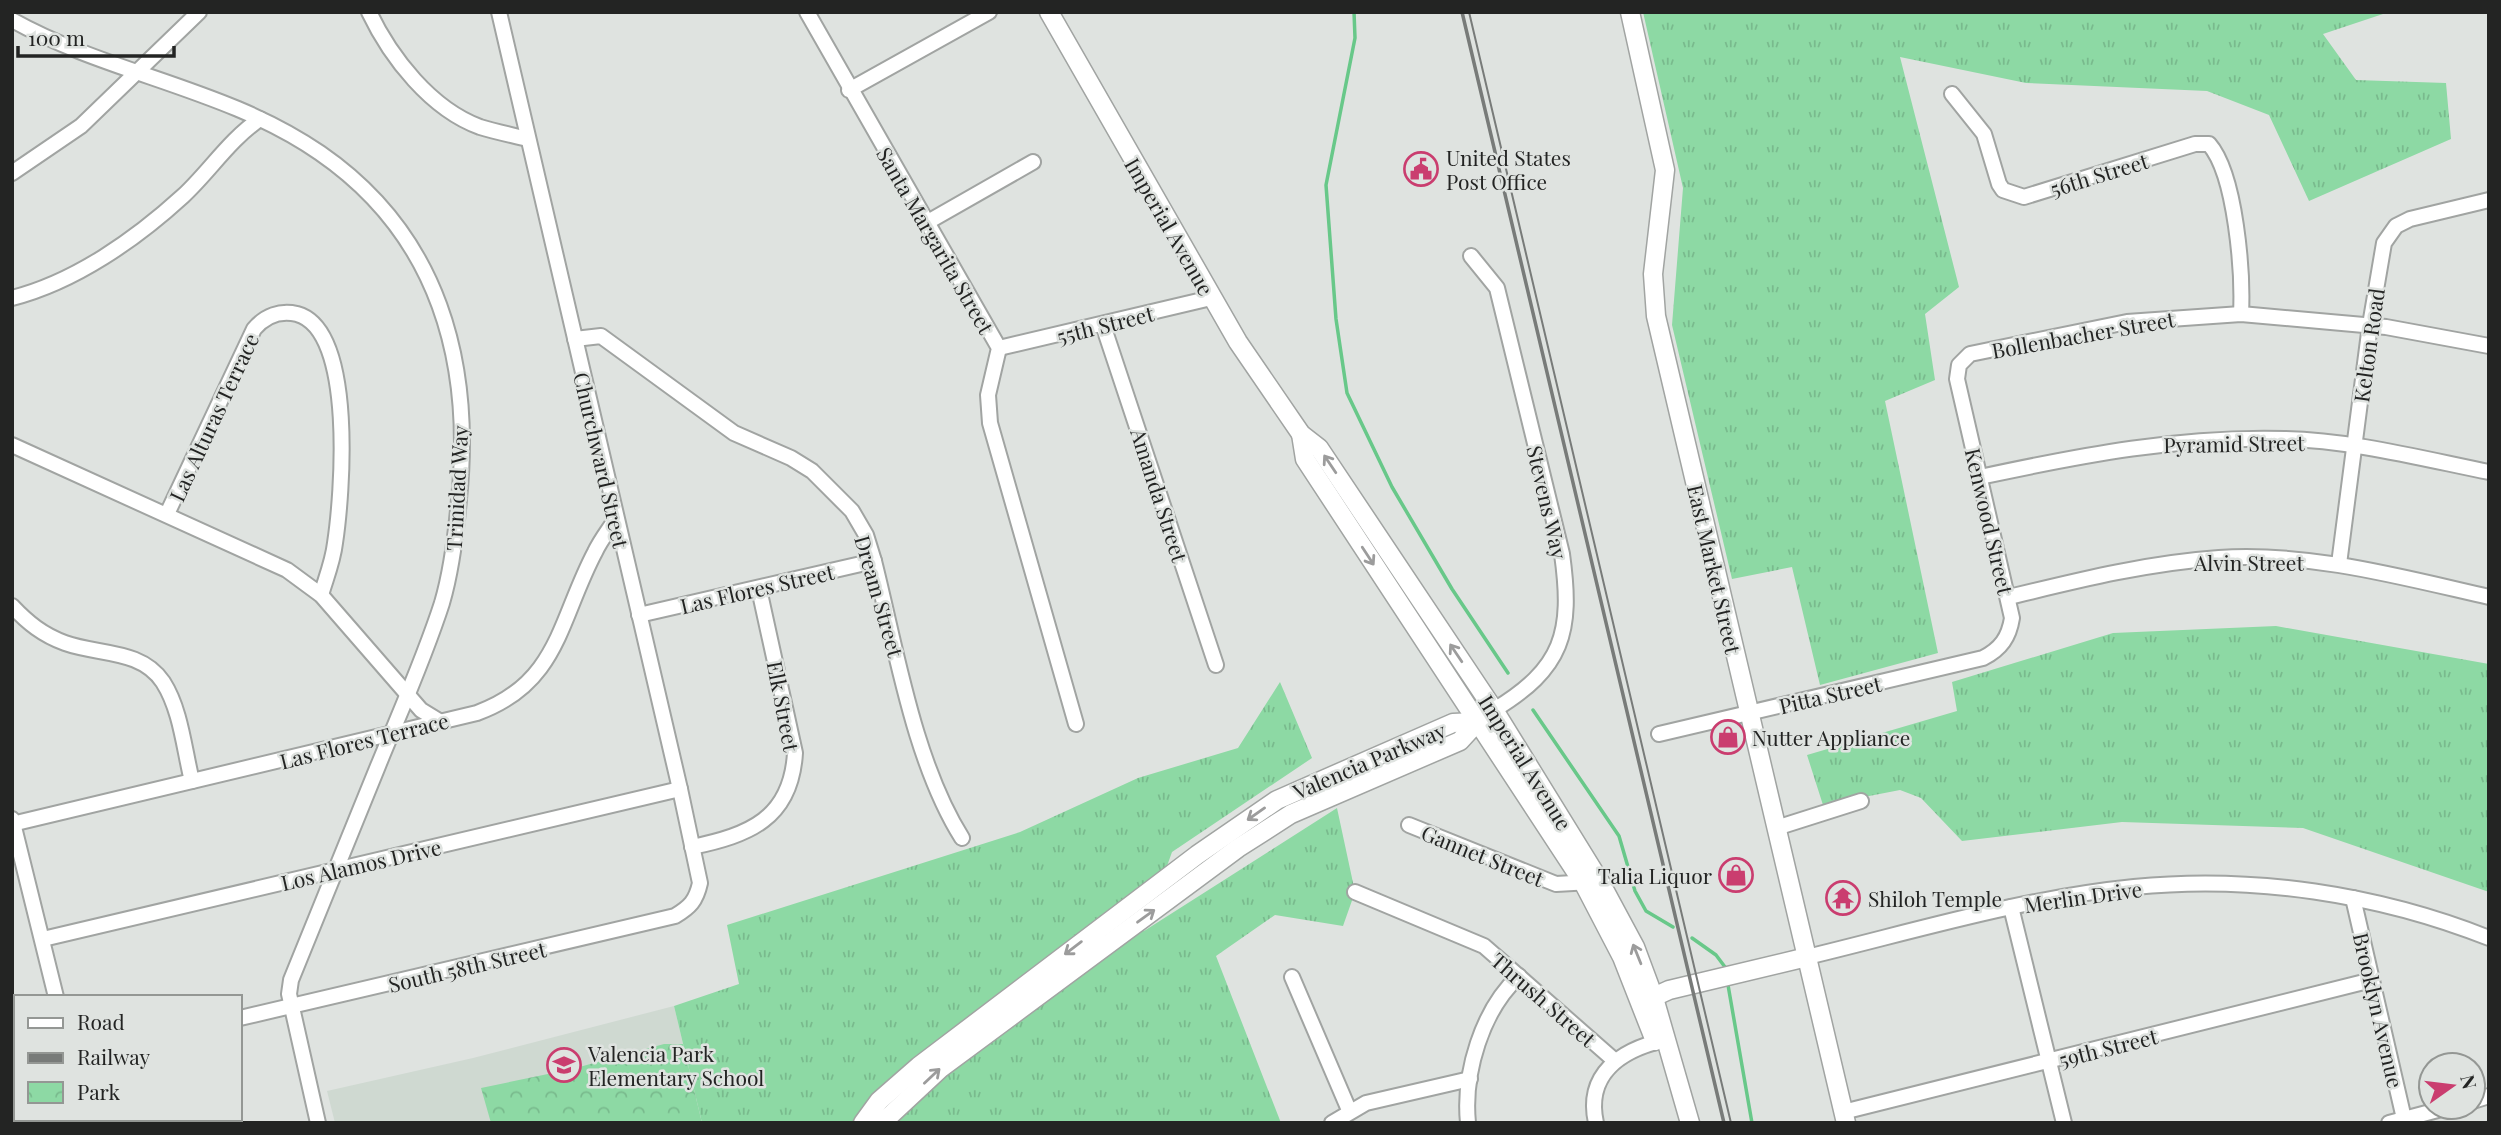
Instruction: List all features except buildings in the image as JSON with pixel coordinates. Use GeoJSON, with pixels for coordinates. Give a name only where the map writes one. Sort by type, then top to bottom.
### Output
{"type":"FeatureCollection","features":[{"type":"Feature","properties":{"kind":"main road","name":"Imperial Avenue"},"geometry":{"type":"LineString","coordinates":[[1049,12],[1210,298],[1301,433],[1319,448],[1494,710],[1591,882],[1602,916],[1648,1000],[1690,1123]]}},
{"type":"Feature","properties":{"kind":"main road","name":"East Market Street"},"geometry":{"type":"LineString","coordinates":[[1630,12],[1665,170],[1653,274],[1656,316],[1844,1118]]}},
{"type":"Feature","properties":{"kind":"main road","name":"Imperial Avenue"},"geometry":{"type":"LineString","coordinates":[[1301,433],[1304,459],[1475,722],[1591,882]]}},
{"type":"Feature","properties":{"kind":"main road","name":"Stevens Way"},"geometry":{"type":"LineString","coordinates":[[1475,722],[1494,710]]}},
{"type":"Feature","properties":{"kind":"main road","name":"Valencia Parkway"},"geometry":{"type":"LineString","coordinates":[[863,1123],[879,1101],[919,1066],[1197,855],[1277,800],[1453,723],[1475,722]]}},
{"type":"Feature","properties":{"kind":"main road","name":"Valencia Parkway"},"geometry":{"type":"LineString","coordinates":[[882,1123],[941,1068],[1238,848],[1291,814],[1460,741],[1475,722]]}},
{"type":"Feature","properties":{"kind":"main road","name":"Merlin Drive"},"geometry":{"type":"LineString","coordinates":[[1648,1000],[1669,990],[1807,957]]}},
{"type":"Feature","properties":{"kind":"main road","name":"Imperial Avenue"},"geometry":{"type":"LineString","coordinates":[[1660,1041],[1677,1123]]}},
{"type":"Feature","properties":{"kind":"street"},"geometry":{"type":"LineString","coordinates":[[12,173],[81,126],[199,12]]}},
{"type":"Feature","properties":{"kind":"street"},"geometry":{"type":"LineString","coordinates":[[369,12],[378,31],[415,81],[446,106],[478,126],[528,139]]}},
{"type":"Feature","properties":{"kind":"street","name":"Churchward Street"},"geometry":{"type":"LineString","coordinates":[[499,12],[615,520],[680,789],[700,883],[691,906]]}},
{"type":"Feature","properties":{"kind":"street","name":"Santa Margarita Street"},"geometry":{"type":"LineString","coordinates":[[807,12],[849,90],[999,348],[988,395],[990,423],[1076,724]]}},
{"type":"Feature","properties":{"kind":"street"},"geometry":{"type":"LineString","coordinates":[[849,90],[989,12]]}},
{"type":"Feature","properties":{"kind":"street","name":"Trinidad Way"},"geometry":{"type":"LineString","coordinates":[[12,20],[41,36],[213,96],[323,155],[360,185],[390,218],[430,280],[453,344],[460,393],[463,457],[453,555],[442,602],[409,693],[291,980],[289,994],[318,1123]]}},
{"type":"Feature","properties":{"kind":"street","name":"56th Street"},"geometry":{"type":"LineString","coordinates":[[1952,94],[1984,134],[2003,190],[2024,197],[2195,144],[2209,144],[2220,164],[2239,239],[2241,314]]}},
{"type":"Feature","properties":{"kind":"street"},"geometry":{"type":"LineString","coordinates":[[12,298],[85,269],[152,221],[183,196],[260,119]]}},
{"type":"Feature","properties":{"kind":"street"},"geometry":{"type":"LineString","coordinates":[[926,223],[1033,162]]}},
{"type":"Feature","properties":{"kind":"street","name":"Kelton Road"},"geometry":{"type":"LineString","coordinates":[[2339,564],[2370,325],[2380,257],[2387,237],[2396,226],[2410,219],[2489,200]]}},
{"type":"Feature","properties":{"kind":"street","name":"Stevens Way"},"geometry":{"type":"LineString","coordinates":[[1471,256],[1497,288],[1562,554],[1566,599],[1558,648],[1541,677],[1494,710]]}},
{"type":"Feature","properties":{"kind":"street","name":"55th Street"},"geometry":{"type":"LineString","coordinates":[[999,348],[1210,298]]}},
{"type":"Feature","properties":{"kind":"street","name":"Las Alturas Terrace"},"geometry":{"type":"LineString","coordinates":[[167,514],[254,328],[273,315],[289,313],[304,317],[316,325],[326,344],[338,395],[341,426],[339,517],[335,547],[321,595]]}},
{"type":"Feature","properties":{"kind":"street","name":"Bollenbacher Street"},"geometry":{"type":"LineString","coordinates":[[1960,391],[1958,370],[1962,361],[1975,352],[2127,322],[2241,314],[2370,325],[2489,346]]}},
{"type":"Feature","properties":{"kind":"street","name":"Amanda Street"},"geometry":{"type":"LineString","coordinates":[[1103,325],[1216,665]]}},
{"type":"Feature","properties":{"kind":"street","name":"Dream Street"},"geometry":{"type":"LineString","coordinates":[[575,339],[601,336],[734,433],[791,458],[812,471],[852,511],[866,535],[874,561],[918,738],[951,821],[962,838]]}},
{"type":"Feature","properties":{"kind":"street","name":"Kenwood Street"},"geometry":{"type":"LineString","coordinates":[[1960,391],[2009,597],[2010,629],[1999,648]]}},
{"type":"Feature","properties":{"kind":"street","name":"Pyramid Street"},"geometry":{"type":"LineString","coordinates":[[1980,477],[2105,451],[2203,439],[2287,439],[2354,447],[2489,472]]}},
{"type":"Feature","properties":{"kind":"street"},"geometry":{"type":"LineString","coordinates":[[12,445],[287,570],[321,595],[421,710],[439,722]]}},
{"type":"Feature","properties":{"kind":"street","name":"Las Flores Terrace"},"geometry":{"type":"LineString","coordinates":[[13,822],[477,713],[501,702],[523,687],[542,668],[556,645],[594,552],[615,520]]}},
{"type":"Feature","properties":{"kind":"street","name":"Alvin Street"},"geometry":{"type":"LineString","coordinates":[[2009,597],[2129,568],[2221,558],[2339,564],[2489,597]]}},
{"type":"Feature","properties":{"kind":"street","name":"Las Flores Street"},"geometry":{"type":"LineString","coordinates":[[639,615],[874,561]]}},
{"type":"Feature","properties":{"kind":"street","name":"Elk Street"},"geometry":{"type":"LineString","coordinates":[[692,847],[733,838],[754,828],[778,805],[792,775],[795,753],[759,589]]}},
{"type":"Feature","properties":{"kind":"street"},"geometry":{"type":"LineString","coordinates":[[12,606],[40,632],[65,643],[128,656],[155,672],[163,682],[174,707],[192,781]]}},
{"type":"Feature","properties":{"kind":"street","name":"Pitta Street"},"geometry":{"type":"LineString","coordinates":[[1659,734],[1983,658],[1999,648]]}},
{"type":"Feature","properties":{"kind":"street","name":"Los Alamos Drive"},"geometry":{"type":"LineString","coordinates":[[43,939],[680,789]]}},
{"type":"Feature","properties":{"kind":"street"},"geometry":{"type":"LineString","coordinates":[[1776,828],[1861,800]]}},
{"type":"Feature","properties":{"kind":"street"},"geometry":{"type":"LineString","coordinates":[[13,822],[56,995]]}},
{"type":"Feature","properties":{"kind":"street","name":"Gannet Street"},"geometry":{"type":"LineString","coordinates":[[1409,825],[1556,884],[1591,882]]}},
{"type":"Feature","properties":{"kind":"street","name":"Merlin Drive"},"geometry":{"type":"LineString","coordinates":[[1807,957],[2011,907],[2135,887],[2214,883],[2353,898],[2441,919],[2489,938]]}},
{"type":"Feature","properties":{"kind":"street","name":"Thrush Street"},"geometry":{"type":"LineString","coordinates":[[1354,892],[1484,946],[1614,1060]]}},
{"type":"Feature","properties":{"kind":"street","name":"Brooklyn Avenue"},"geometry":{"type":"LineString","coordinates":[[2353,898],[2405,1121]]}},
{"type":"Feature","properties":{"kind":"street","name":"South 58th Street"},"geometry":{"type":"LineString","coordinates":[[242,1018],[621,930],[675,916],[691,906]]}},
{"type":"Feature","properties":{"kind":"street"},"geometry":{"type":"LineString","coordinates":[[2011,907],[2064,1123]]}},
{"type":"Feature","properties":{"kind":"street"},"geometry":{"type":"LineString","coordinates":[[1468,1123],[1469,1079],[1490,1017],[1503,993],[1520,976]]}},
{"type":"Feature","properties":{"kind":"street"},"geometry":{"type":"LineString","coordinates":[[1292,977],[1349,1110]]}},
{"type":"Feature","properties":{"kind":"street","name":"59th Street"},"geometry":{"type":"LineString","coordinates":[[1844,1118],[2048,1062],[2372,980]]}},
{"type":"Feature","properties":{"kind":"street"},"geometry":{"type":"LineString","coordinates":[[1596,1123],[1595,1090],[1602,1074],[1614,1060],[1660,1041]]}},
{"type":"Feature","properties":{"kind":"street"},"geometry":{"type":"LineString","coordinates":[[1332,1123],[1349,1110],[1374,1100],[1469,1079]]}},
{"type":"Feature","properties":{"kind":"street"},"geometry":{"type":"LineString","coordinates":[[2389,1123],[2405,1121]]}},
{"type":"Feature","properties":{"kind":"shaded area","name":"Valencia Park Elementary School"},"geometry":{"type":"Polygon","coordinates":[[[674,1006],[702,1123],[335,1123],[327,1091],[473,1058],[674,1006]]]}},
{"type":"Feature","properties":{"kind":"green space"},"geometry":{"type":"Polygon","coordinates":[[[1643,12],[2389,12],[2323,34],[2356,80],[2446,83],[2451,139],[2309,201],[2269,115],[2207,91],[2026,83],[1900,57],[1959,287],[1925,314],[1935,380],[1885,401],[1938,653],[1820,685],[1792,567],[1732,579],[1672,325],[1683,188],[1643,12]]]}},
{"type":"Feature","properties":{"kind":"green space"},"geometry":{"type":"Polygon","coordinates":[[[2276,626],[2489,664],[2489,892],[2303,828],[2122,822],[1962,841],[1921,798],[1900,790],[1823,805],[1807,755],[1957,711],[1952,682],[2113,633],[2276,626]]]}},
{"type":"Feature","properties":{"kind":"green space"},"geometry":{"type":"Polygon","coordinates":[[[1280,682],[1312,758],[1172,852],[1144,931],[1337,808],[1355,892],[1343,926],[1275,915],[1216,956],[1281,1123],[702,1123],[674,1006],[739,984],[727,925],[1020,832],[1138,778],[1238,748],[1280,682]]]}},
{"type":"Feature","properties":{"kind":"green space"},"geometry":{"type":"Polygon","coordinates":[[[664,1044],[683,1044],[702,1123],[491,1123],[481,1088],[572,1069],[664,1044]]]}},
{"type":"Feature","properties":{"kind":"waterway"},"geometry":{"type":"LineString","coordinates":[[1354,12],[1355,38],[1326,185],[1336,319],[1347,393],[1392,487],[1452,589],[1508,673]]}},
{"type":"Feature","properties":{"kind":"waterway"},"geometry":{"type":"LineString","coordinates":[[1533,710],[1619,836],[1635,891],[1646,911],[1673,927]]}},
{"type":"Feature","properties":{"kind":"waterway"},"geometry":{"type":"LineString","coordinates":[[1692,938],[1716,955],[1725,967]]}},
{"type":"Feature","properties":{"kind":"waterway"},"geometry":{"type":"LineString","coordinates":[[1728,985],[1752,1123]]}},
{"type":"Feature","properties":{"kind":"tram line"},"geometry":{"type":"LineString","coordinates":[[1469,12],[1731,1123]]}},
{"type":"Feature","properties":{"kind":"railway"},"geometry":{"type":"LineString","coordinates":[[1462,12],[1724,1123]]}},
{"type":"Feature","properties":{"kind":"place","name":"United States Post Office"},"geometry":{"type":"Point","coordinates":[1421,169]}},
{"type":"Feature","properties":{"kind":"place","name":"Nutter Appliance"},"geometry":{"type":"Point","coordinates":[1728,737]}},
{"type":"Feature","properties":{"kind":"place","name":"Talia Liquor"},"geometry":{"type":"Point","coordinates":[1736,875]}},
{"type":"Feature","properties":{"kind":"place","name":"Shiloh Temple"},"geometry":{"type":"Point","coordinates":[1843,898]}},
{"type":"Feature","properties":{"kind":"place","name":"Valencia Park Elementary School"},"geometry":{"type":"Point","coordinates":[564,1065]}}]}
